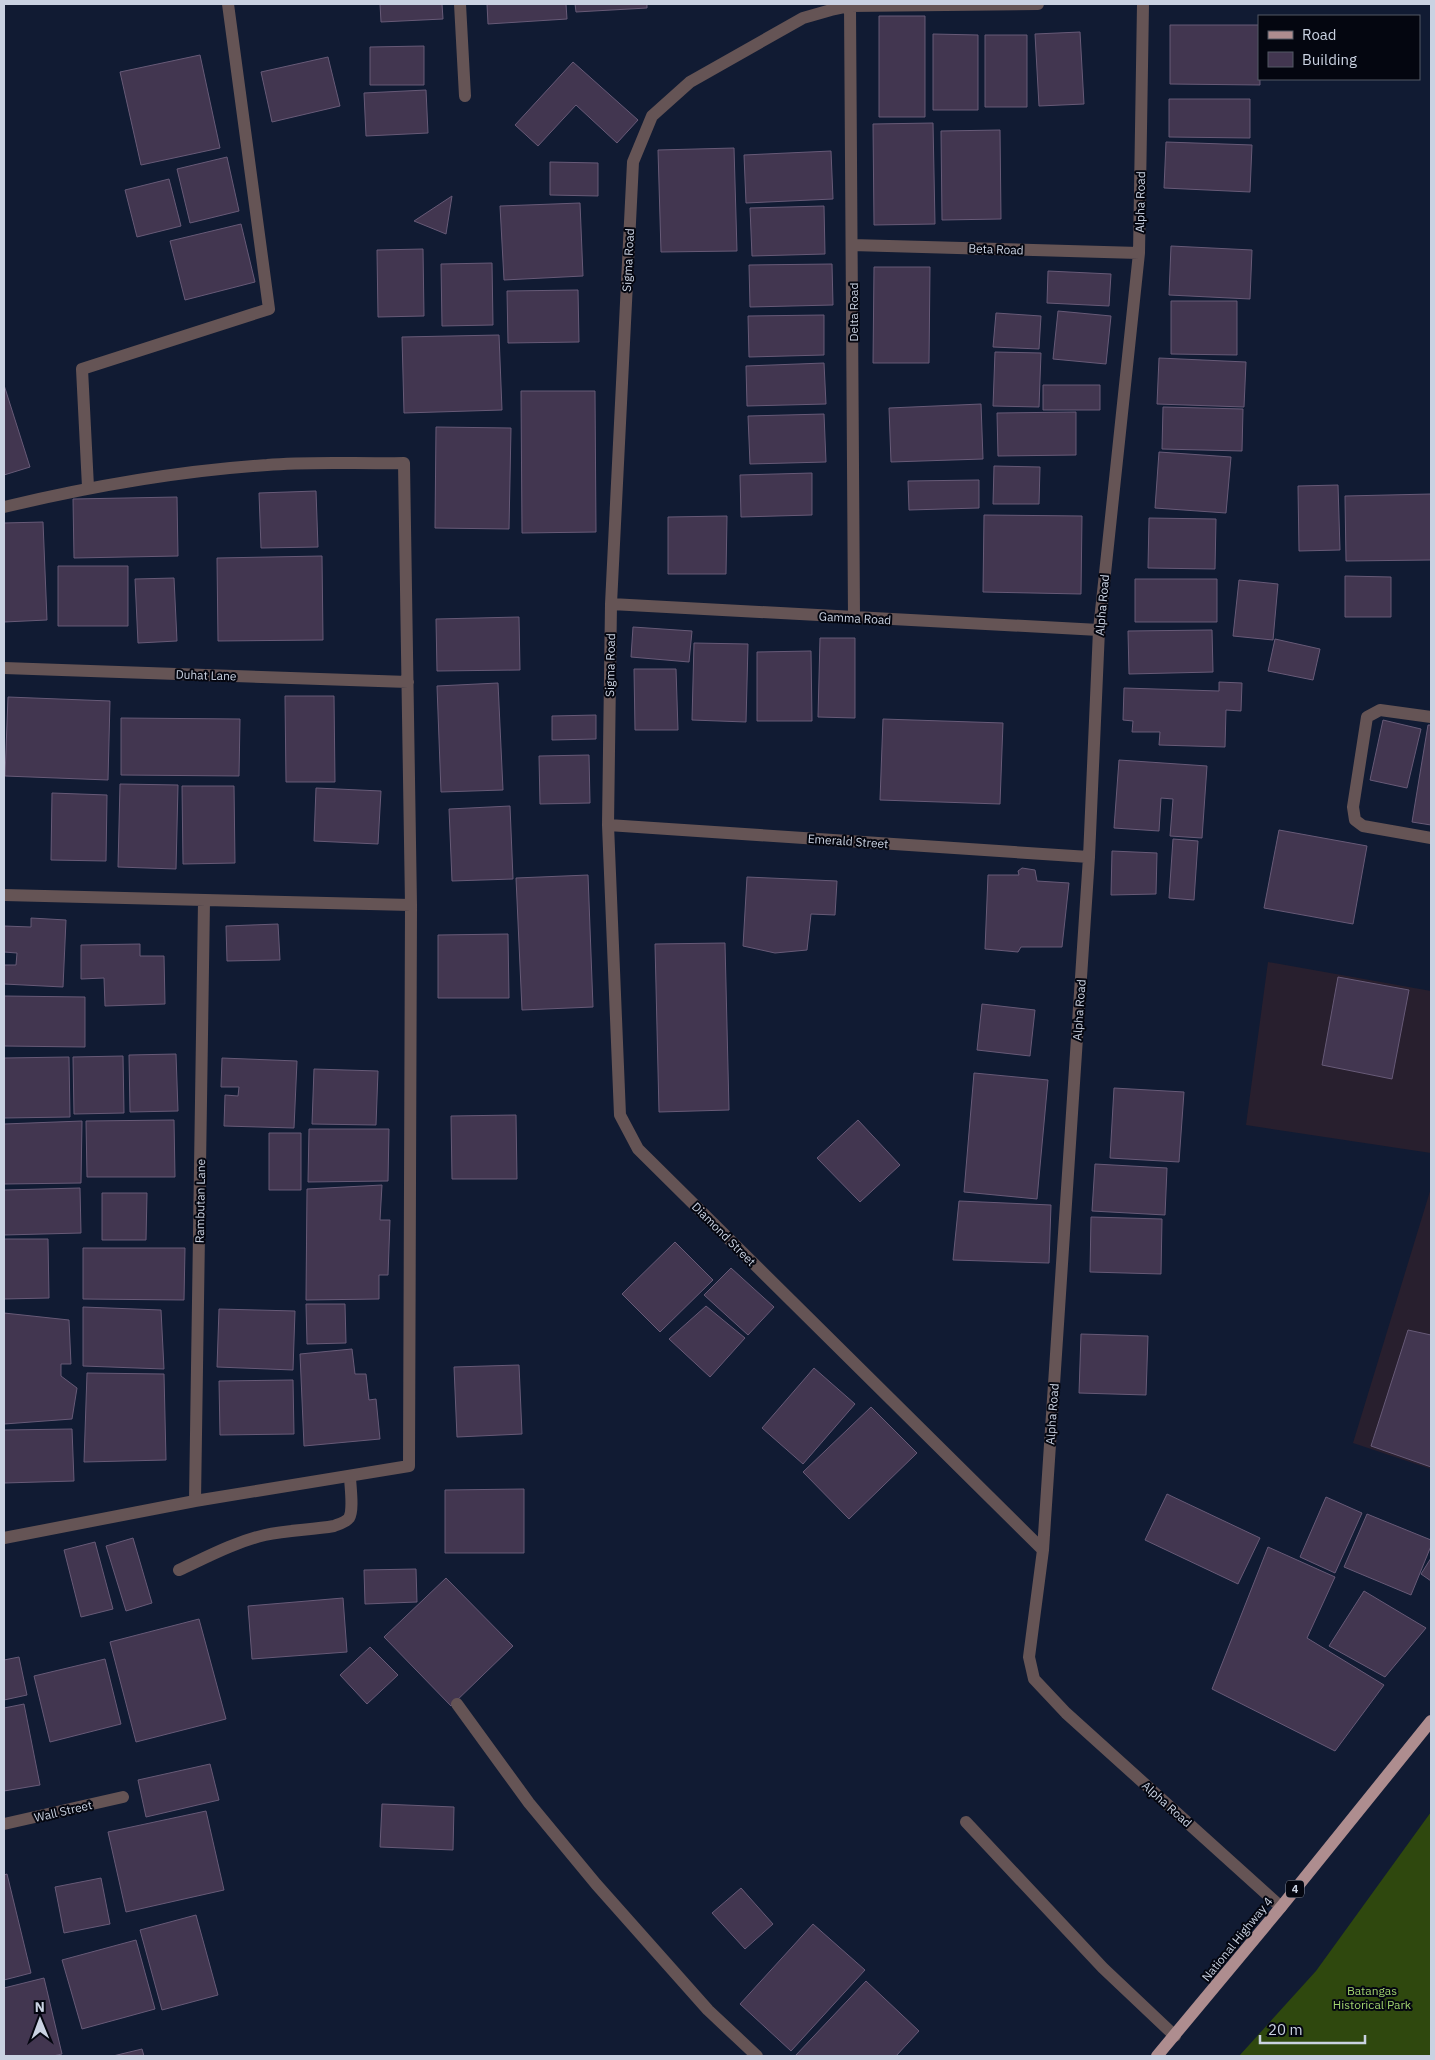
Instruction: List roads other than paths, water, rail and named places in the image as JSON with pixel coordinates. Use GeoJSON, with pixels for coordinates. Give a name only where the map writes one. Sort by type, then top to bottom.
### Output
{"type":"FeatureCollection","features":[{"type":"Feature","properties":{"kind":"main road","name":"National Highway 4"},"geometry":{"type":"LineString","coordinates":[[1157,2056],[1281,1907],[1431,1721]]}},
{"type":"Feature","properties":{"kind":"street"},"geometry":{"type":"LineString","coordinates":[[88,487],[82,369],[269,309],[228,4]]}},
{"type":"Feature","properties":{"kind":"street"},"geometry":{"type":"LineString","coordinates":[[460,4],[466,96]]}},
{"type":"Feature","properties":{"kind":"street","name":"Sigma Road"},"geometry":{"type":"LineString","coordinates":[[608,825],[611,604],[633,162],[652,116],[690,82],[803,18],[850,6],[1038,4]]}},
{"type":"Feature","properties":{"kind":"street","name":"Alpha Road"},"geometry":{"type":"LineString","coordinates":[[1143,4],[1139,253],[1099,630],[1089,857],[1043,1550],[1029,1657],[1034,1679],[1066,1714],[1281,1907]]}},
{"type":"Feature","properties":{"kind":"street","name":"Delta Road"},"geometry":{"type":"LineString","coordinates":[[850,6],[854,618]]}},
{"type":"Feature","properties":{"kind":"street","name":"Beta Road"},"geometry":{"type":"LineString","coordinates":[[852,245],[1139,253]]}},
{"type":"Feature","properties":{"kind":"street"},"geometry":{"type":"LineString","coordinates":[[4,507],[88,487],[165,474],[268,464],[404,463],[411,905],[409,1466],[195,1502],[4,1538]]}},
{"type":"Feature","properties":{"kind":"street","name":"Gamma Road"},"geometry":{"type":"LineString","coordinates":[[611,604],[1099,630]]}},
{"type":"Feature","properties":{"kind":"street","name":"Duhat Lane"},"geometry":{"type":"LineString","coordinates":[[4,668],[408,682]]}},
{"type":"Feature","properties":{"kind":"street"},"geometry":{"type":"LineString","coordinates":[[1431,717],[1380,710],[1367,716],[1353,807],[1355,820],[1364,826],[1431,838]]}},
{"type":"Feature","properties":{"kind":"street","name":"Emerald Street"},"geometry":{"type":"LineString","coordinates":[[608,825],[1089,857]]}},
{"type":"Feature","properties":{"kind":"street","name":"Diamond Street"},"geometry":{"type":"LineString","coordinates":[[608,825],[620,1115],[638,1149],[1043,1550]]}},
{"type":"Feature","properties":{"kind":"street"},"geometry":{"type":"LineString","coordinates":[[4,895],[411,905]]}},
{"type":"Feature","properties":{"kind":"street","name":"Rambutan Lane"},"geometry":{"type":"LineString","coordinates":[[195,1502],[204,901]]}},
{"type":"Feature","properties":{"kind":"street"},"geometry":{"type":"LineString","coordinates":[[179,1570],[227,1548],[266,1535],[334,1526],[343,1522],[349,1517],[351,1510],[350,1476]]}},
{"type":"Feature","properties":{"kind":"street"},"geometry":{"type":"LineString","coordinates":[[457,1704],[529,1803],[596,1884],[708,2010],[757,2056]]}},
{"type":"Feature","properties":{"kind":"street","name":"Wall Street"},"geometry":{"type":"LineString","coordinates":[[4,1824],[123,1797]]}},
{"type":"Feature","properties":{"kind":"street"},"geometry":{"type":"LineString","coordinates":[[966,1822],[1104,1968],[1175,2036]]}},
{"type":"Feature","properties":{"kind":"park label","name":"Batangas Historical Park"},"geometry":{"type":"Point","coordinates":[1372,1997]}}]}
